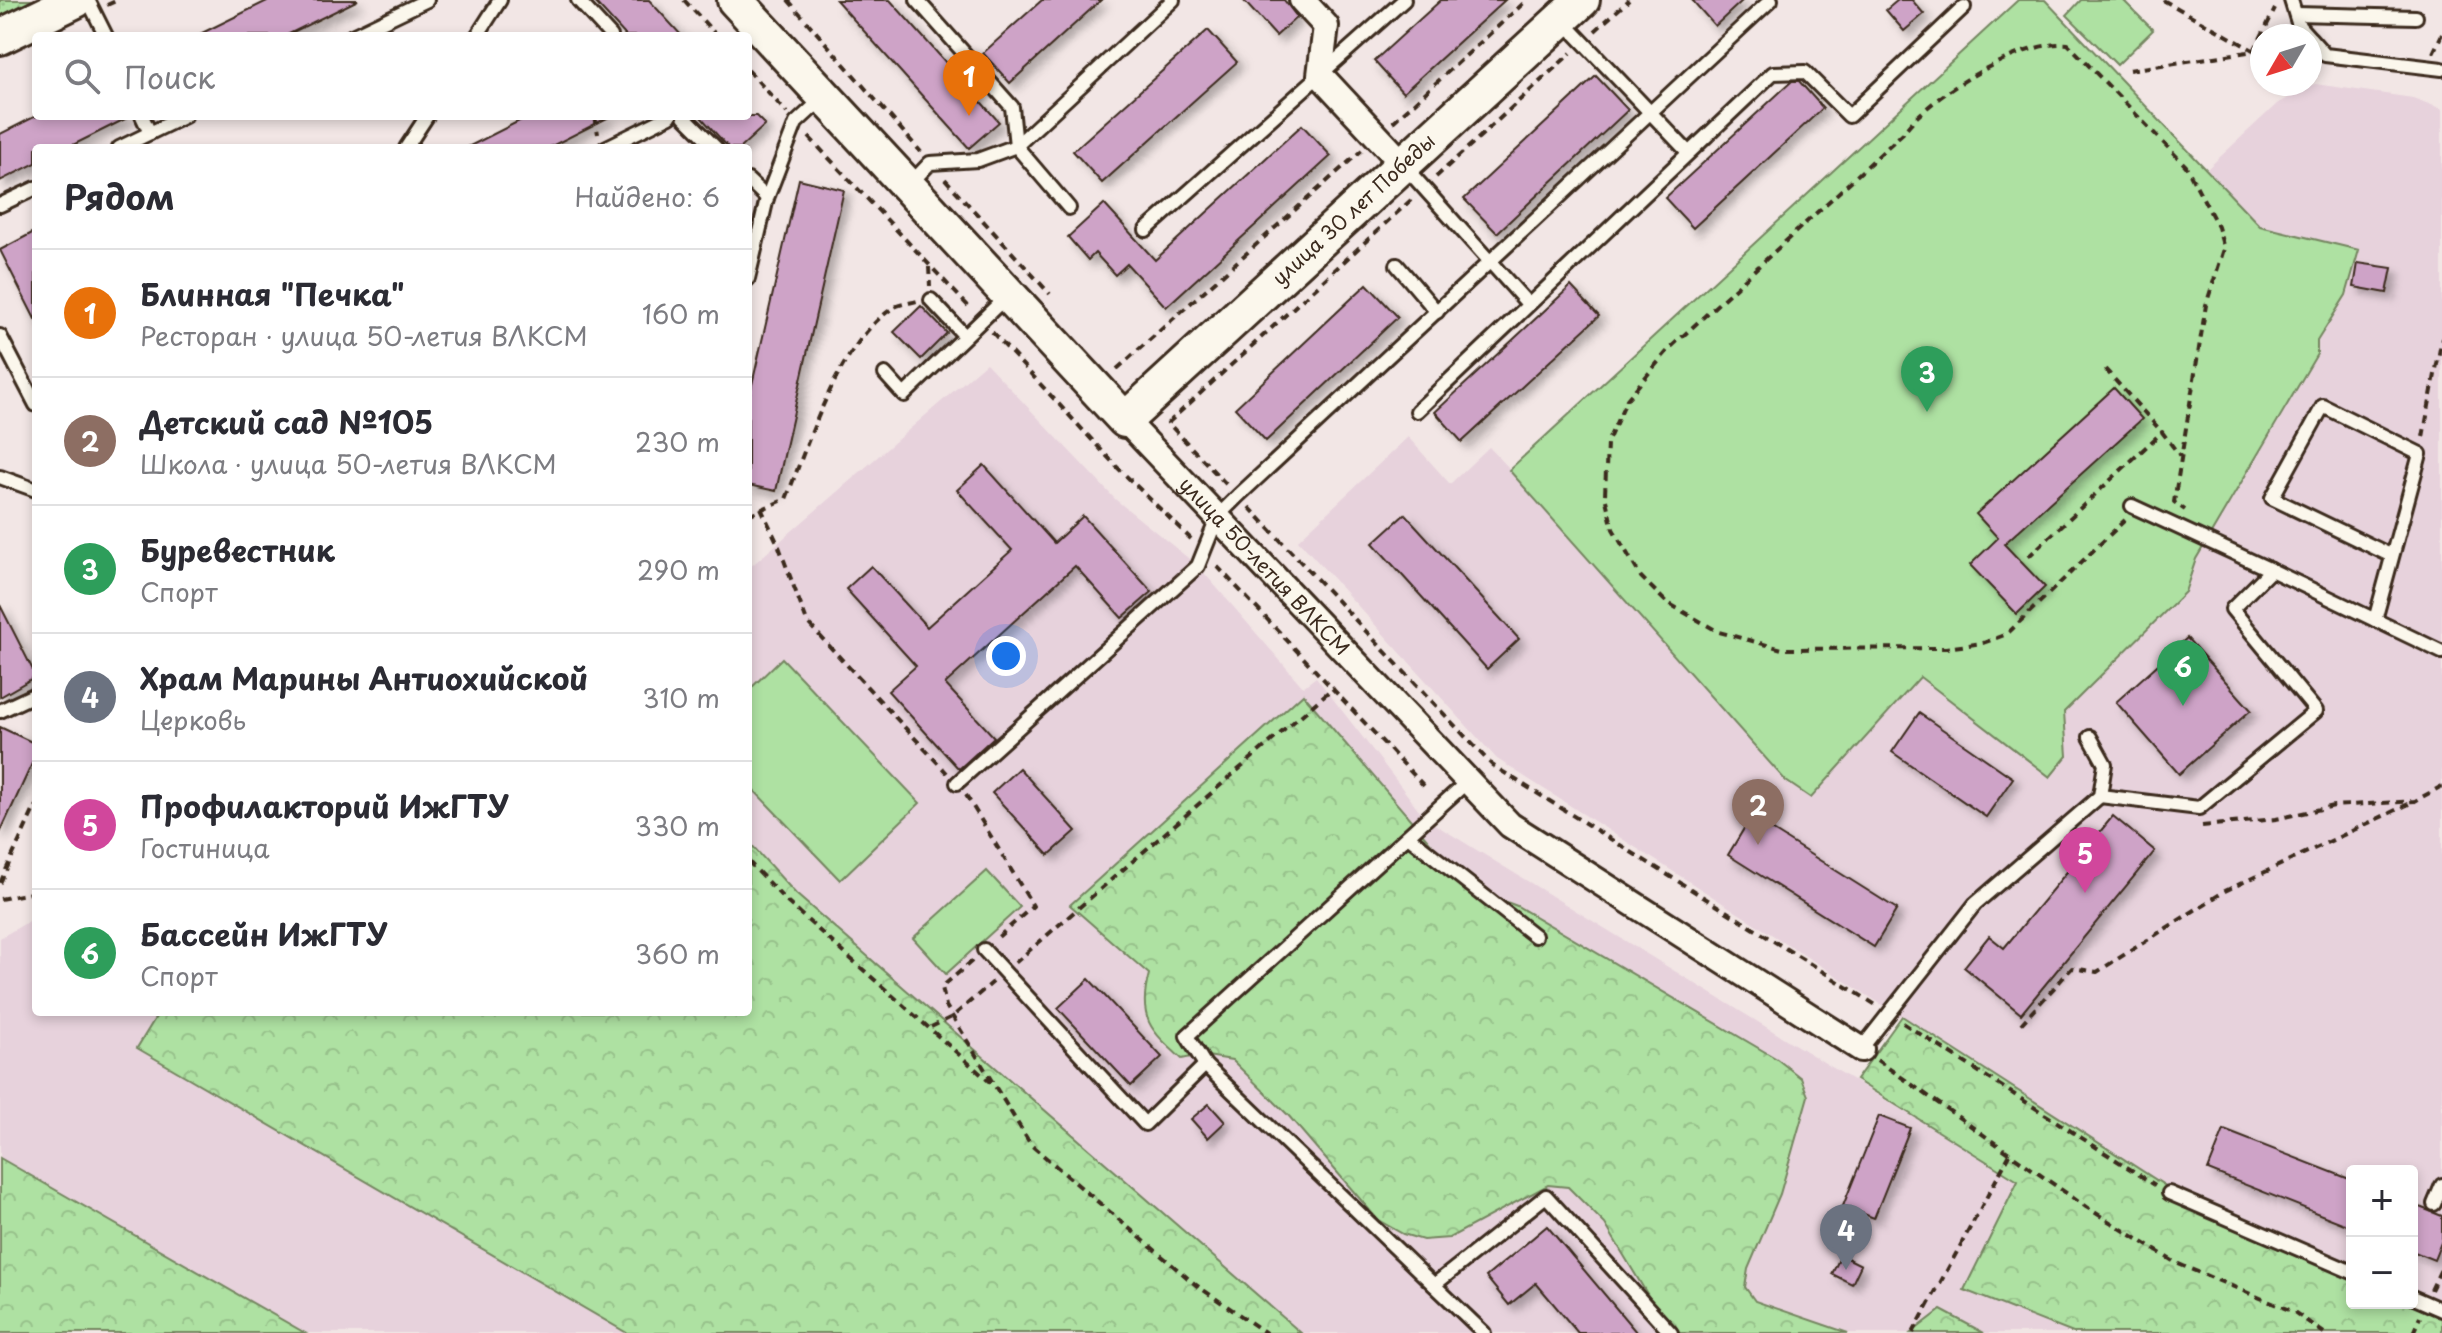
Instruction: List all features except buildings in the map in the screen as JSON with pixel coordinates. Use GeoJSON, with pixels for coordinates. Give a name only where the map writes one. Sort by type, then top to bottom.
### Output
{"type":"FeatureCollection","features":[{"type":"Feature","properties":{"kind":"main road"},"geometry":{"type":"LineString","coordinates":[[18,24],[76,0]]}},
{"type":"Feature","properties":{"kind":"main road","name":"улица 50-летия ВЛКСМ"},"geometry":{"type":"LineString","coordinates":[[735,0],[825,96],[919,174],[1008,295],[1125,420]]}},
{"type":"Feature","properties":{"kind":"main road","name":"улица 30 лет Победы"},"geometry":{"type":"LineString","coordinates":[[1125,420],[1413,176],[1575,21]]}},
{"type":"Feature","properties":{"kind":"street"},"geometry":{"type":"LineString","coordinates":[[1302,0],[1326,26],[1320,75],[1413,176]]}},
{"type":"Feature","properties":{"kind":"street","name":"улица 50-летия ВЛКСМ"},"geometry":{"type":"LineString","coordinates":[[1125,420],[1510,825],[1861,1049]]}},
{"type":"Feature","properties":{"kind":"lane"},"geometry":{"type":"LineString","coordinates":[[88,0],[104,32]]}},
{"type":"Feature","properties":{"kind":"lane"},"geometry":{"type":"LineString","coordinates":[[360,32],[427,0]]}},
{"type":"Feature","properties":{"kind":"lane"},"geometry":{"type":"LineString","coordinates":[[480,32],[500,0]]}},
{"type":"Feature","properties":{"kind":"lane"},"geometry":{"type":"LineString","coordinates":[[578,0],[607,32]]}},
{"type":"Feature","properties":{"kind":"lane"},"geometry":{"type":"LineString","coordinates":[[917,0],[1012,107],[1016,146],[1069,208]]}},
{"type":"Feature","properties":{"kind":"lane"},"geometry":{"type":"LineString","coordinates":[[919,174],[978,160],[1016,146],[1173,0]]}},
{"type":"Feature","properties":{"kind":"lane"},"geometry":{"type":"LineString","coordinates":[[1146,230],[1404,0]]}},
{"type":"Feature","properties":{"kind":"lane"},"geometry":{"type":"LineString","coordinates":[[957,783],[1198,566],[1218,516],[1238,496],[1771,0]]}},
{"type":"Feature","properties":{"kind":"lane"},"geometry":{"type":"LineString","coordinates":[[2291,0],[2302,24]]}},
{"type":"Feature","properties":{"kind":"lane"},"geometry":{"type":"LineString","coordinates":[[1417,411],[1773,73],[1805,72],[1849,116],[1964,7]]}},
{"type":"Feature","properties":{"kind":"lane"},"geometry":{"type":"LineString","coordinates":[[2296,14],[2416,17]]}},
{"type":"Feature","properties":{"kind":"lane"},"geometry":{"type":"LineString","coordinates":[[1575,21],[1649,115],[1688,152]]}},
{"type":"Feature","properties":{"kind":"lane"},"geometry":{"type":"LineString","coordinates":[[2322,52],[2325,55],[2442,69]]}},
{"type":"Feature","properties":{"kind":"lane"},"geometry":{"type":"LineString","coordinates":[[752,262],[767,198],[796,123],[825,96]]}},
{"type":"Feature","properties":{"kind":"lane"},"geometry":{"type":"LineString","coordinates":[[144,120],[150,133]]}},
{"type":"Feature","properties":{"kind":"lane"},"geometry":{"type":"LineString","coordinates":[[127,144],[177,120]]}},
{"type":"Feature","properties":{"kind":"lane"},"geometry":{"type":"LineString","coordinates":[[409,144],[424,120]]}},
{"type":"Feature","properties":{"kind":"lane"},"geometry":{"type":"LineString","coordinates":[[613,144],[662,120]]}},
{"type":"Feature","properties":{"kind":"lane"},"geometry":{"type":"LineString","coordinates":[[688,120],[712,144]]}},
{"type":"Feature","properties":{"kind":"lane"},"geometry":{"type":"LineString","coordinates":[[1413,176],[1528,304]]}},
{"type":"Feature","properties":{"kind":"lane"},"geometry":{"type":"LineString","coordinates":[[752,184],[767,198]]}},
{"type":"Feature","properties":{"kind":"lane"},"geometry":{"type":"LineString","coordinates":[[0,205],[32,192]]}},
{"type":"Feature","properties":{"kind":"lane"},"geometry":{"type":"LineString","coordinates":[[1397,265],[1437,312]]}},
{"type":"Feature","properties":{"kind":"lane"},"geometry":{"type":"LineString","coordinates":[[885,374],[904,395],[1008,295]]}},
{"type":"Feature","properties":{"kind":"lane"},"geometry":{"type":"LineString","coordinates":[[931,300],[965,336]]}},
{"type":"Feature","properties":{"kind":"lane"},"geometry":{"type":"LineString","coordinates":[[0,336],[32,397]]}},
{"type":"Feature","properties":{"kind":"lane"},"geometry":{"type":"LineString","coordinates":[[2375,620],[2420,454],[2323,406],[2272,498],[2392,556]]}},
{"type":"Feature","properties":{"kind":"lane"},"geometry":{"type":"LineString","coordinates":[[0,477],[32,489]]}},
{"type":"Feature","properties":{"kind":"lane"},"geometry":{"type":"LineString","coordinates":[[2136,508],[2442,652]]}},
{"type":"Feature","properties":{"kind":"lane"},"geometry":{"type":"LineString","coordinates":[[2100,796],[2199,808],[2316,711],[2232,609],[2271,570]]}},
{"type":"Feature","properties":{"kind":"lane"},"geometry":{"type":"LineString","coordinates":[[0,711],[32,696]]}},
{"type":"Feature","properties":{"kind":"lane"},"geometry":{"type":"LineString","coordinates":[[1861,1049],[1975,904],[2100,796],[2105,764],[2090,737]]}},
{"type":"Feature","properties":{"kind":"lane"},"geometry":{"type":"LineString","coordinates":[[1468,781],[1187,1036],[1205,1065],[1484,1333]]}},
{"type":"Feature","properties":{"kind":"lane"},"geometry":{"type":"LineString","coordinates":[[1408,836],[1535,936]]}},
{"type":"Feature","properties":{"kind":"lane"},"geometry":{"type":"LineString","coordinates":[[984,950],[1145,1124],[1205,1065]]}},
{"type":"Feature","properties":{"kind":"lane"},"geometry":{"type":"LineString","coordinates":[[2434,1204],[2442,1185]]}},
{"type":"Feature","properties":{"kind":"lane"},"geometry":{"type":"LineString","coordinates":[[2169,1193],[2346,1269]]}},
{"type":"Feature","properties":{"kind":"lane"},"geometry":{"type":"LineString","coordinates":[[1434,1285],[1546,1196],[1671,1333]]}},
{"type":"Feature","properties":{"kind":"lane"},"geometry":{"type":"LineString","coordinates":[[2418,1300],[2442,1310]]}},
{"type":"Feature","properties":{"kind":"path"},"geometry":{"type":"LineString","coordinates":[[684,0],[713,32]]}},
{"type":"Feature","properties":{"kind":"path"},"geometry":{"type":"LineString","coordinates":[[788,0],[919,174],[1056,301]]}},
{"type":"Feature","properties":{"kind":"path"},"geometry":{"type":"LineString","coordinates":[[1108,359],[1119,371],[1527,0]]}},
{"type":"Feature","properties":{"kind":"path"},"geometry":{"type":"LineString","coordinates":[[1629,0],[1575,21],[1413,176],[1168,423],[1492,765],[2169,1193]]}},
{"type":"Feature","properties":{"kind":"path"},"geometry":{"type":"LineString","coordinates":[[2163,0],[2250,49]]}},
{"type":"Feature","properties":{"kind":"path"},"geometry":{"type":"LineString","coordinates":[[2268,24],[2280,0]]}},
{"type":"Feature","properties":{"kind":"path"},"geometry":{"type":"LineString","coordinates":[[2174,502],[2206,305],[2224,249],[2218,227],[2186,166],[2068,44],[2047,42],[2003,57],[1915,116],[1903,133],[1670,348],[1627,399],[1607,443],[1605,496],[1613,529],[1641,577],[1666,602],[1719,632],[1782,649],[1946,648],[1983,643],[2007,634],[2136,508],[2174,502],[2186,510]]}},
{"type":"Feature","properties":{"kind":"path"},"geometry":{"type":"LineString","coordinates":[[2129,70],[2250,52]]}},
{"type":"Feature","properties":{"kind":"path"},"geometry":{"type":"LineString","coordinates":[[752,74],[1117,467],[1195,543]]}},
{"type":"Feature","properties":{"kind":"path"},"geometry":{"type":"LineString","coordinates":[[752,513],[786,499],[819,416],[857,344],[895,307],[931,300],[950,301],[958,297]]}},
{"type":"Feature","properties":{"kind":"path"},"geometry":{"type":"LineString","coordinates":[[2420,454],[2442,338]]}},
{"type":"Feature","properties":{"kind":"path"},"geometry":{"type":"LineString","coordinates":[[2105,369],[2181,457]]}},
{"type":"Feature","properties":{"kind":"path"},"geometry":{"type":"LineString","coordinates":[[2028,557],[2162,432]]}},
{"type":"Feature","properties":{"kind":"path"},"geometry":{"type":"LineString","coordinates":[[1216,564],[1426,788]]}},
{"type":"Feature","properties":{"kind":"path"},"geometry":{"type":"LineString","coordinates":[[1012,966],[1334,687]]}},
{"type":"Feature","properties":{"kind":"path"},"geometry":{"type":"LineString","coordinates":[[2021,1024],[2072,968],[2097,972],[2225,891],[2442,786]]}},
{"type":"Feature","properties":{"kind":"path"},"geometry":{"type":"LineString","coordinates":[[2200,826],[2276,819],[2334,806],[2415,801]]}},
{"type":"Feature","properties":{"kind":"path"},"geometry":{"type":"LineString","coordinates":[[0,883],[32,814]]}},
{"type":"Feature","properties":{"kind":"path"},"geometry":{"type":"LineString","coordinates":[[752,865],[788,903],[995,1087]]}},
{"type":"Feature","properties":{"kind":"path"},"geometry":{"type":"LineString","coordinates":[[0,899],[32,893]]}},
{"type":"Feature","properties":{"kind":"path"},"geometry":{"type":"LineString","coordinates":[[931,1027],[952,1017],[1000,976]]}},
{"type":"Feature","properties":{"kind":"path"},"geometry":{"type":"LineString","coordinates":[[1861,1049],[2010,1154],[2176,1263],[2294,1312],[2324,1333]]}},
{"type":"Feature","properties":{"kind":"path"},"geometry":{"type":"LineString","coordinates":[[1913,1333],[2010,1154]]}},
{"type":"Feature","properties":{"kind":"path"},"geometry":{"type":"LineString","coordinates":[[2425,1303],[2442,1267]]}},
{"type":"Feature","properties":{"kind":"shaded area"},"geometry":{"type":"Polygon","coordinates":[[[2018,0],[2045,0],[2206,170],[2278,103],[2292,96],[2322,96],[2322,85],[2413,98],[2442,109],[2442,1304],[2418,1294],[2418,1165],[2346,1165],[2346,1263],[2172,1190],[1497,759],[1298,540],[1408,437],[1450,484],[1489,447],[1510,469],[2018,0]]]}},
{"type":"Feature","properties":{"kind":"shaded area"},"geometry":{"type":"Polygon","coordinates":[[[986,363],[1116,500],[1198,566],[1303,687],[1316,677],[1426,819],[2018,1181],[1964,1290],[2073,1333],[1301,1333],[796,894],[752,845],[752,566],[986,363]]]}},
{"type":"Feature","properties":{"kind":"shaded area"},"geometry":{"type":"Polygon","coordinates":[[[32,921],[32,1016],[157,1016],[138,1048],[627,1333],[305,1333],[0,1158],[0,938],[32,921]]]}},
{"type":"Feature","properties":{"kind":"green space"},"geometry":{"type":"Polygon","coordinates":[[[0,0],[45,0],[0,22],[0,0]]]}},
{"type":"Feature","properties":{"kind":"green space"},"geometry":{"type":"Polygon","coordinates":[[[2018,0],[2045,0],[2260,226],[2359,250],[2346,295],[2317,341],[2317,354],[2196,559],[2185,592],[2064,712],[2067,756],[2050,777],[1920,677],[1811,798],[1786,781],[1509,470],[2018,0]]]}},
{"type":"Feature","properties":{"kind":"green space"},"geometry":{"type":"Polygon","coordinates":[[[2081,0],[2123,0],[2153,30],[2117,65],[2067,15],[2081,0]]]}},
{"type":"Feature","properties":{"kind":"green space"},"geometry":{"type":"Polygon","coordinates":[[[782,658],[920,803],[840,880],[752,788],[752,687],[782,658]]]}},
{"type":"Feature","properties":{"kind":"green space"},"geometry":{"type":"Polygon","coordinates":[[[1303,694],[1469,888],[1517,906],[1777,1059],[1801,1078],[1808,1096],[1780,1194],[1748,1269],[1745,1287],[1755,1301],[1848,1333],[1675,1333],[1667,1327],[1605,1224],[1568,1187],[1548,1185],[1449,1238],[1423,1240],[1403,1234],[1378,1220],[1288,1115],[1232,1060],[1201,1055],[1182,1059],[1154,1031],[1145,1002],[1149,974],[1070,905],[1303,694]]]}},
{"type":"Feature","properties":{"kind":"green space"},"geometry":{"type":"Polygon","coordinates":[[[752,845],[796,894],[1301,1333],[627,1333],[137,1048],[157,1016],[752,1016],[752,845]]]}},
{"type":"Feature","properties":{"kind":"green space"},"geometry":{"type":"Polygon","coordinates":[[[987,871],[1020,907],[946,974],[913,938],[987,871]]]}},
{"type":"Feature","properties":{"kind":"green space"},"geometry":{"type":"Polygon","coordinates":[[[1902,1016],[2172,1190],[2346,1263],[2346,1309],[2418,1309],[2418,1304],[2442,1304],[2442,1333],[2073,1333],[1964,1290],[2018,1181],[1856,1080],[1902,1016]]]}},
{"type":"Feature","properties":{"kind":"green space"},"geometry":{"type":"Polygon","coordinates":[[[0,1158],[305,1333],[0,1333],[0,1158]]]}},
{"type":"Feature","properties":{"kind":"green space"},"geometry":{"type":"Polygon","coordinates":[[[1941,1310],[1984,1333],[1911,1333],[1941,1310]]]}},
{"type":"Feature","properties":{"kind":"place","name":"Блинная \"Печка\""},"geometry":{"type":"Point","coordinates":[969,116]}},
{"type":"Feature","properties":{"kind":"place","name":"Буревестник"},"geometry":{"type":"Point","coordinates":[1927,412]}},
{"type":"Feature","properties":{"kind":"place","name":"Бассейн ИжГТУ"},"geometry":{"type":"Point","coordinates":[2183,706]}},
{"type":"Feature","properties":{"kind":"place","name":"Детский сад №105"},"geometry":{"type":"Point","coordinates":[1758,845]}},
{"type":"Feature","properties":{"kind":"place","name":"Профилакторий ИжГТУ"},"geometry":{"type":"Point","coordinates":[2085,893]}},
{"type":"Feature","properties":{"kind":"place","name":"Храм Марины Антиохийской"},"geometry":{"type":"Point","coordinates":[1846,1270]}}]}
